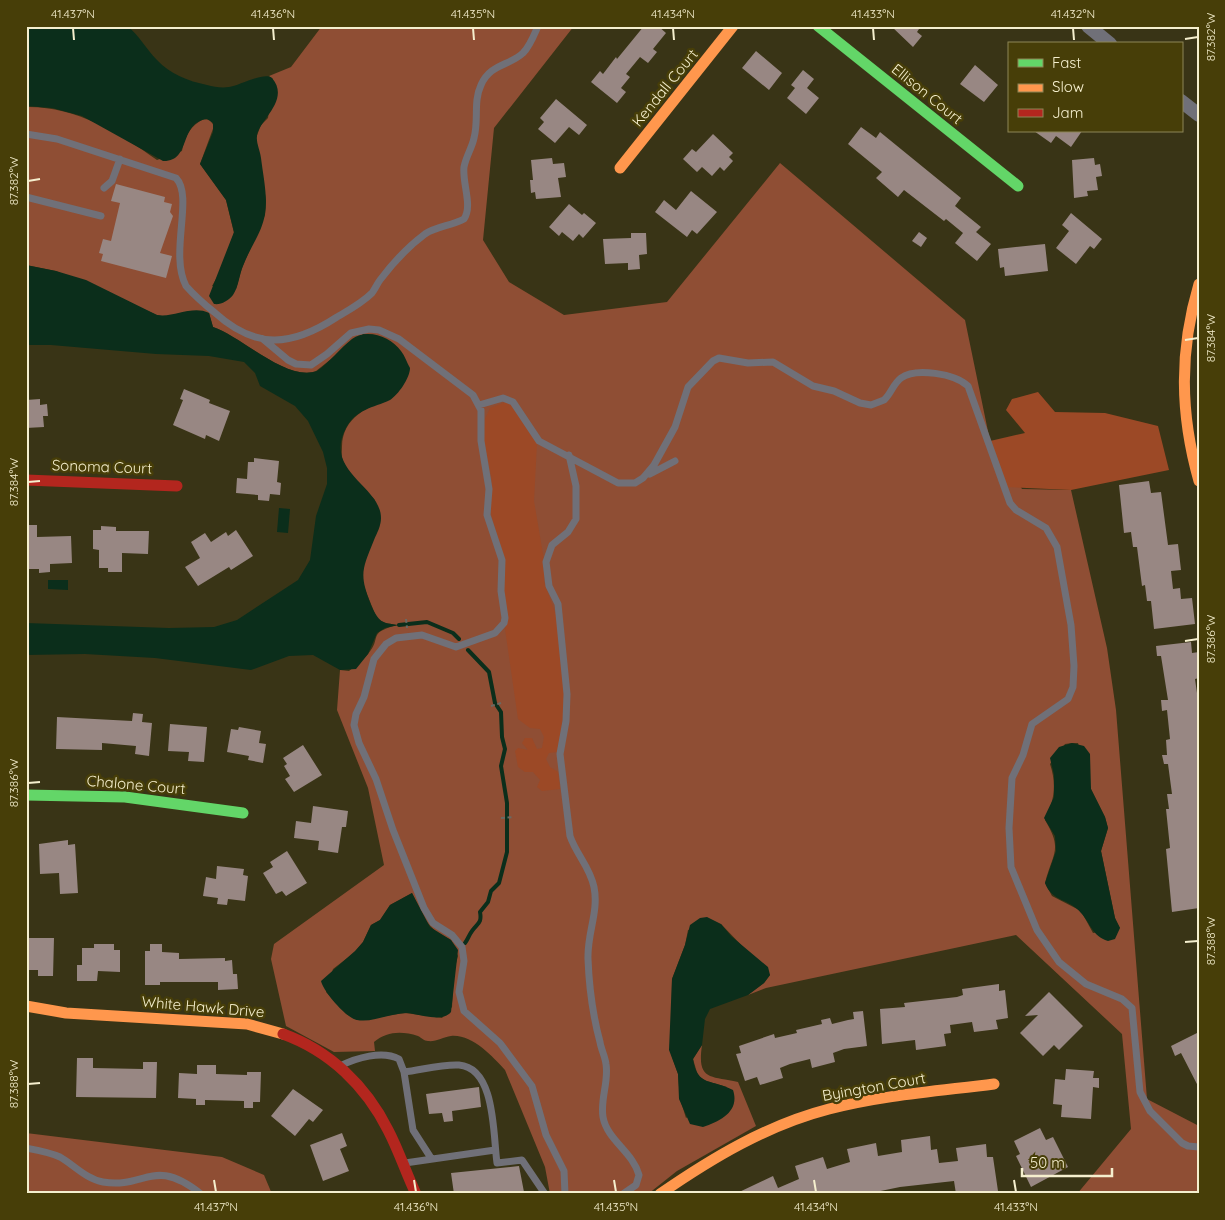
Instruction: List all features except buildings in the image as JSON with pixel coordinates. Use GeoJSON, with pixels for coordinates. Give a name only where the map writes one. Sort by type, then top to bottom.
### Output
{"type":"FeatureCollection","features":[{"type":"Feature","properties":{"kind":"street","name":"Kendall Court"},"geometry":{"type":"LineString","coordinates":[[620,168],[733,26]]}},
{"type":"Feature","properties":{"kind":"street","name":"Ellison Court"},"geometry":{"type":"LineString","coordinates":[[818,26],[1018,186]]}},
{"type":"Feature","properties":{"kind":"street"},"geometry":{"type":"LineString","coordinates":[[1088,26],[1108,42]]}},
{"type":"Feature","properties":{"kind":"street"},"geometry":{"type":"LineString","coordinates":[[1182,101],[1199,114]]}},
{"type":"Feature","properties":{"kind":"street"},"geometry":{"type":"LineString","coordinates":[[1199,284],[1187,324],[1182,356],[1181,382],[1183,420],[1199,481]]}},
{"type":"Feature","properties":{"kind":"street","name":"Sonoma Court"},"geometry":{"type":"LineString","coordinates":[[26,480],[94,481],[177,486]]}},
{"type":"Feature","properties":{"kind":"street","name":"Chalone Court"},"geometry":{"type":"LineString","coordinates":[[26,795],[125,798],[243,813]]}},
{"type":"Feature","properties":{"kind":"street","name":"White Hawk Drive"},"geometry":{"type":"LineString","coordinates":[[26,1006],[66,1013],[248,1024],[266,1028],[299,1040],[340,1066],[358,1084],[374,1105],[416,1194]]}},
{"type":"Feature","properties":{"kind":"street","name":"Byington Court"},"geometry":{"type":"LineString","coordinates":[[660,1194],[711,1159],[734,1146],[781,1125],[820,1111],[882,1098],[994,1084]]}},
{"type":"Feature","properties":{"kind":"lane"},"geometry":{"type":"LineString","coordinates":[[26,134],[57,139],[176,178],[180,182],[184,209],[180,233],[179,260],[182,277],[192,293],[231,327],[263,339],[285,340],[302,336],[325,325],[372,293],[389,269],[424,235],[434,229],[464,220],[468,210],[463,182],[464,166],[475,137],[475,108],[481,84],[486,76],[501,64],[525,52],[538,26]]}},
{"type":"Feature","properties":{"kind":"lane"},"geometry":{"type":"LineString","coordinates":[[104,188],[112,181],[120,160]]}},
{"type":"Feature","properties":{"kind":"lane"},"geometry":{"type":"LineString","coordinates":[[26,197],[101,216]]}},
{"type":"Feature","properties":{"kind":"lane"},"geometry":{"type":"LineString","coordinates":[[263,339],[288,360],[296,364],[311,365],[351,333],[369,329],[379,330],[399,339],[473,395],[479,405],[482,417],[481,441],[489,489],[488,515],[502,560],[501,591],[505,618],[504,624],[496,633],[456,647],[422,635],[396,638],[386,644],[374,659],[354,725],[359,743],[376,779],[393,830],[424,908],[433,922],[452,935],[462,947],[464,961],[459,992],[464,1011],[500,1043],[532,1086],[546,1135],[564,1171],[565,1194]]}},
{"type":"Feature","properties":{"kind":"lane"},"geometry":{"type":"LineString","coordinates":[[643,478],[654,466],[666,445],[677,421],[688,387],[713,361],[727,358],[748,363],[773,362],[813,386],[834,391],[867,405],[884,400],[895,383],[908,374],[949,375],[968,386],[1012,507],[1046,528],[1057,547],[1071,625],[1074,666],[1073,687],[1068,699],[1063,704],[1041,716],[1032,724],[1023,755],[1012,778],[1009,847],[1013,874],[1027,902],[1037,930],[1059,962],[1086,984],[1122,999],[1130,1005],[1134,1017],[1138,1086],[1142,1100],[1150,1111],[1182,1143],[1188,1146],[1199,1147]]}},
{"type":"Feature","properties":{"kind":"lane"},"geometry":{"type":"LineString","coordinates":[[479,405],[503,398],[513,402],[539,441],[569,455],[618,483],[635,483],[675,461]]}},
{"type":"Feature","properties":{"kind":"lane"},"geometry":{"type":"LineString","coordinates":[[569,455],[576,486],[576,519],[568,532],[552,545],[546,562],[546,577],[558,604],[567,694],[566,721],[560,754],[560,766],[570,836],[573,846],[590,872],[596,897],[588,934],[588,960],[600,1042],[607,1069],[603,1116],[609,1131],[629,1154],[639,1175],[636,1184],[623,1194]]}},
{"type":"Feature","properties":{"kind":"lane"},"geometry":{"type":"LineString","coordinates":[[340,1066],[356,1058],[393,1056],[399,1059],[404,1072],[409,1117],[413,1130],[431,1158]]}},
{"type":"Feature","properties":{"kind":"lane"},"geometry":{"type":"LineString","coordinates":[[404,1072],[460,1065],[474,1070],[486,1086],[497,1163],[522,1160],[545,1194]]}},
{"type":"Feature","properties":{"kind":"lane"},"geometry":{"type":"LineString","coordinates":[[26,1148],[57,1156],[100,1182],[116,1182],[163,1174],[182,1182],[201,1194]]}},
{"type":"Feature","properties":{"kind":"lane"},"geometry":{"type":"LineString","coordinates":[[402,1164],[431,1158],[495,1150]]}},
{"type":"Feature","properties":{"kind":"path"},"geometry":{"type":"LineString","coordinates":[[406,619],[407,630]]}},
{"type":"Feature","properties":{"kind":"path"},"geometry":{"type":"LineString","coordinates":[[492,706],[501,703]]}},
{"type":"Feature","properties":{"kind":"path"},"geometry":{"type":"LineString","coordinates":[[501,818],[514,818]]}},
{"type":"Feature","properties":{"kind":"shaded area"},"geometry":{"type":"Polygon","coordinates":[[[26,26],[127,26],[162,65],[186,79],[210,86],[224,87],[264,76],[272,78],[277,86],[276,102],[257,136],[265,186],[265,214],[261,228],[243,266],[237,288],[229,299],[222,303],[214,304],[209,296],[234,232],[226,200],[200,164],[213,132],[213,123],[207,119],[198,122],[192,127],[178,155],[172,160],[163,161],[82,116],[52,108],[26,106],[26,26]]]}},
{"type":"Feature","properties":{"kind":"shaded area"},"geometry":{"type":"Polygon","coordinates":[[[322,26],[574,26],[494,128],[483,240],[509,282],[564,315],[667,302],[780,163],[965,320],[990,441],[1022,489],[1071,490],[1107,648],[1116,710],[1147,1099],[1199,1126],[1199,1194],[1077,1194],[1131,1129],[1122,1034],[1016,935],[766,988],[748,995],[764,983],[770,975],[721,924],[688,930],[685,945],[672,979],[671,1054],[678,1074],[680,1099],[686,1118],[727,1087],[706,1081],[698,1076],[693,1059],[702,1045],[701,1065],[704,1071],[713,1077],[738,1082],[756,1126],[677,1171],[648,1194],[550,1194],[545,1167],[505,1070],[481,1047],[466,1038],[451,1036],[428,1041],[412,1034],[395,1033],[379,1038],[374,1042],[375,1051],[334,1052],[286,1026],[271,959],[274,944],[384,865],[368,788],[337,710],[340,670],[349,671],[368,654],[378,633],[397,625],[385,623],[377,619],[363,584],[363,570],[375,500],[349,472],[342,456],[343,436],[352,421],[373,405],[391,399],[376,335],[363,334],[316,371],[304,373],[292,370],[264,357],[237,339],[213,327],[209,313],[189,311],[165,317],[157,315],[56,271],[26,265],[26,107],[62,111],[79,116],[127,140],[157,160],[182,151],[186,136],[192,128],[204,119],[210,120],[214,126],[200,164],[226,200],[234,233],[220,272],[212,286],[236,289],[242,268],[265,215],[266,200],[256,138],[261,125],[268,118],[273,79],[269,76],[291,67],[322,26]],[[1078,743],[1065,744],[1050,764],[1054,793],[1045,820],[1054,838],[1055,851],[1045,883],[1052,896],[1081,911],[1093,933],[1120,928],[1115,918],[1101,851],[1108,828],[1105,817],[1091,789],[1078,743]],[[412,893],[390,905],[380,920],[371,925],[363,942],[355,952],[333,969],[326,992],[346,1014],[357,1020],[405,1013],[442,1018],[452,1007],[454,971],[458,956],[451,940],[436,932],[425,920],[412,893]]]}},
{"type":"Feature","properties":{"kind":"shaded area"},"geometry":{"type":"Polygon","coordinates":[[[26,265],[86,280],[157,315],[170,315],[196,310],[209,313],[213,327],[278,364],[305,373],[317,371],[352,339],[358,336],[371,334],[385,338],[397,346],[410,368],[403,386],[390,400],[365,410],[355,417],[346,428],[341,443],[342,456],[347,467],[379,507],[381,518],[380,527],[365,566],[364,579],[367,595],[376,615],[381,621],[399,625],[385,628],[377,633],[368,654],[356,669],[340,670],[313,655],[289,656],[251,670],[155,658],[85,654],[26,655],[26,623],[169,628],[214,627],[237,620],[298,580],[310,560],[316,516],[327,484],[327,468],[323,452],[308,421],[295,406],[260,386],[255,373],[244,362],[209,356],[156,354],[51,345],[26,345],[26,265]]]}},
{"type":"Feature","properties":{"kind":"shaded area"},"geometry":{"type":"Polygon","coordinates":[[[1038,392],[1055,412],[1105,413],[1158,426],[1169,470],[1071,490],[1006,487],[990,441],[1025,433],[1006,410],[1012,399],[1038,392]]]}},
{"type":"Feature","properties":{"kind":"shaded area"},"geometry":{"type":"Polygon","coordinates":[[[506,402],[512,405],[537,443],[534,501],[544,560],[544,582],[557,618],[565,708],[557,752],[549,753],[546,759],[550,767],[558,772],[560,789],[542,791],[537,787],[540,780],[533,772],[525,772],[518,767],[515,751],[518,748],[528,750],[522,743],[525,738],[532,738],[537,749],[542,748],[544,737],[540,729],[530,728],[518,719],[505,629],[508,613],[504,600],[504,559],[490,510],[492,480],[484,441],[485,419],[490,408],[506,402]]]}},
{"type":"Feature","properties":{"kind":"shaded area"},"geometry":{"type":"Polygon","coordinates":[[[279,508],[290,509],[288,533],[277,532],[279,508]]]}},
{"type":"Feature","properties":{"kind":"shaded area"},"geometry":{"type":"Polygon","coordinates":[[[48,580],[68,580],[68,590],[48,589],[48,580]]]}},
{"type":"Feature","properties":{"kind":"shaded area"},"geometry":{"type":"Polygon","coordinates":[[[1072,743],[1084,746],[1090,754],[1091,789],[1105,817],[1108,828],[1101,851],[1115,918],[1120,928],[1115,939],[1108,941],[1095,933],[1077,908],[1052,894],[1045,883],[1056,851],[1055,836],[1044,818],[1054,797],[1054,775],[1050,758],[1059,747],[1072,743]]]}},
{"type":"Feature","properties":{"kind":"shaded area"},"geometry":{"type":"Polygon","coordinates":[[[412,893],[430,927],[451,940],[458,950],[451,1012],[442,1017],[407,1013],[363,1021],[352,1018],[336,1004],[321,981],[355,951],[363,942],[371,925],[380,920],[390,905],[412,893]]]}},
{"type":"Feature","properties":{"kind":"shaded area"},"geometry":{"type":"Polygon","coordinates":[[[707,917],[721,924],[731,936],[768,967],[770,975],[764,983],[748,995],[710,1009],[705,1019],[702,1045],[693,1059],[695,1068],[698,1074],[707,1081],[733,1090],[734,1104],[722,1118],[703,1127],[690,1124],[679,1099],[678,1074],[669,1050],[672,979],[685,945],[690,925],[700,918],[707,917]]]}},
{"type":"Feature","properties":{"kind":"shaded area"},"geometry":{"type":"Polygon","coordinates":[[[26,1133],[222,1157],[264,1175],[272,1194],[26,1194],[26,1133]]]}},
{"type":"Feature","properties":{"kind":"waterway"},"geometry":{"type":"LineString","coordinates":[[399,625],[427,622],[453,633],[459,639]]}},
{"type":"Feature","properties":{"kind":"waterway"},"geometry":{"type":"LineString","coordinates":[[465,943],[479,923],[480,912],[488,902],[491,891],[499,883],[507,852],[507,803],[501,766],[505,749],[502,737],[501,712],[495,703],[489,672],[468,650]]}},
{"type":"Feature","properties":{"kind":"traffic: fast"},"geometry":{"type":"LineString","coordinates":[[818,26],[1018,186]]}},
{"type":"Feature","properties":{"kind":"traffic: fast"},"geometry":{"type":"LineString","coordinates":[[26,795],[125,797],[243,813]]}},
{"type":"Feature","properties":{"kind":"traffic: slow"},"geometry":{"type":"LineString","coordinates":[[620,168],[733,26]]}},
{"type":"Feature","properties":{"kind":"traffic: slow"},"geometry":{"type":"LineString","coordinates":[[1199,284],[1188,334],[1184,382],[1188,431],[1199,481]]}},
{"type":"Feature","properties":{"kind":"traffic: slow"},"geometry":{"type":"LineString","coordinates":[[26,1006],[66,1013],[247,1024],[283,1034]]}},
{"type":"Feature","properties":{"kind":"traffic: slow"},"geometry":{"type":"LineString","coordinates":[[660,1194],[741,1144],[762,1133],[806,1116],[870,1100],[994,1084]]}},
{"type":"Feature","properties":{"kind":"traffic: jam"},"geometry":{"type":"LineString","coordinates":[[26,480],[177,486]]}},
{"type":"Feature","properties":{"kind":"traffic: jam"},"geometry":{"type":"LineString","coordinates":[[283,1034],[300,1041],[331,1060],[358,1085],[388,1130],[416,1194]]}}]}
